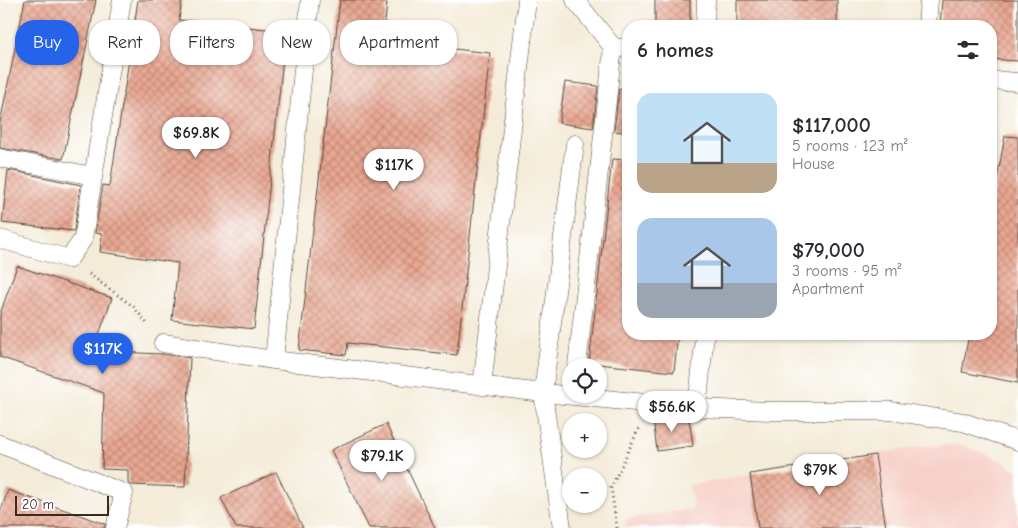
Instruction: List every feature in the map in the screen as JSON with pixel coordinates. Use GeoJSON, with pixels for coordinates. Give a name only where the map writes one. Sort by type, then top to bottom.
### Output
{"type":"FeatureCollection","features":[{"type":"Feature","properties":{"kind":"lane"},"geometry":{"type":"LineString","coordinates":[[0,239],[69,259],[83,239],[122,0]]}},
{"type":"Feature","properties":{"kind":"lane"},"geometry":{"type":"LineString","coordinates":[[274,360],[310,0]]}},
{"type":"Feature","properties":{"kind":"lane"},"geometry":{"type":"LineString","coordinates":[[482,386],[527,0]]}},
{"type":"Feature","properties":{"kind":"lane"},"geometry":{"type":"LineString","coordinates":[[575,0],[621,47],[578,358]]}},
{"type":"Feature","properties":{"kind":"lane"},"geometry":{"type":"LineString","coordinates":[[705,20],[706,0]]}},
{"type":"Feature","properties":{"kind":"lane"},"geometry":{"type":"LineString","coordinates":[[927,20],[929,0]]}},
{"type":"Feature","properties":{"kind":"lane"},"geometry":{"type":"LineString","coordinates":[[997,80],[1018,82]]}},
{"type":"Feature","properties":{"kind":"lane"},"geometry":{"type":"LineString","coordinates":[[562,528],[543,393],[575,144]]}},
{"type":"Feature","properties":{"kind":"lane"},"geometry":{"type":"LineString","coordinates":[[0,158],[93,176]]}},
{"type":"Feature","properties":{"kind":"lane"},"geometry":{"type":"LineString","coordinates":[[697,408],[704,340]]}},
{"type":"Feature","properties":{"kind":"lane"},"geometry":{"type":"LineString","coordinates":[[162,344],[482,386],[562,394]]}},
{"type":"Feature","properties":{"kind":"lane"},"geometry":{"type":"LineString","coordinates":[[607,398],[697,408],[770,411],[891,411],[963,422],[1018,441]]}},
{"type":"Feature","properties":{"kind":"lane"},"geometry":{"type":"LineString","coordinates":[[0,444],[124,494],[115,528]]}},
{"type":"Feature","properties":{"kind":"path"},"geometry":{"type":"LineString","coordinates":[[109,289],[134,307]]}},
{"type":"Feature","properties":{"kind":"path"},"geometry":{"type":"LineString","coordinates":[[617,528],[611,488],[650,403]]}},
{"type":"Feature","properties":{"kind":"shaded area"},"geometry":{"type":"Polygon","coordinates":[[[962,445],[1001,460],[1018,471],[1018,528],[626,528],[625,519],[693,509],[689,485],[924,446],[962,445]]]}},
{"type":"Feature","properties":{"kind":"building"},"geometry":{"type":"Polygon","coordinates":[[[25,0],[96,0],[92,20],[89,20],[89,34],[63,159],[0,148],[0,123],[15,49],[15,65],[79,65],[79,20],[21,20],[25,0]]]}},
{"type":"Feature","properties":{"kind":"building"},"geometry":{"type":"Polygon","coordinates":[[[138,0],[182,0],[179,20],[170,20],[170,65],[253,65],[253,28],[263,29],[263,65],[282,65],[254,329],[172,320],[178,263],[100,252],[102,234],[95,233],[103,185],[110,186],[128,65],[160,65],[160,20],[135,20],[138,0]]]}},
{"type":"Feature","properties":{"kind":"building"},"geometry":{"type":"Polygon","coordinates":[[[340,0],[387,3],[385,20],[340,20],[340,65],[457,65],[457,49],[490,53],[457,355],[348,343],[346,355],[299,350],[340,0]]]}},
{"type":"Feature","properties":{"kind":"building"},"geometry":{"type":"Polygon","coordinates":[[[655,0],[690,0],[690,20],[655,20],[655,0]]]}},
{"type":"Feature","properties":{"kind":"building"},"geometry":{"type":"Polygon","coordinates":[[[737,0],[837,0],[837,20],[737,20],[737,0]]]}},
{"type":"Feature","properties":{"kind":"building"},"geometry":{"type":"Polygon","coordinates":[[[942,0],[1018,0],[1018,61],[997,59],[997,20],[940,20],[942,0]]]}},
{"type":"Feature","properties":{"kind":"building"},"geometry":{"type":"Polygon","coordinates":[[[565,82],[598,86],[593,128],[559,123],[565,82]]]}},
{"type":"Feature","properties":{"kind":"building"},"geometry":{"type":"Polygon","coordinates":[[[619,89],[622,90],[622,132],[614,131],[619,89]]]}},
{"type":"Feature","properties":{"kind":"building"},"geometry":{"type":"Polygon","coordinates":[[[1005,136],[1018,137],[1018,383],[962,372],[968,340],[997,340],[997,179],[1005,136]]]}},
{"type":"Feature","properties":{"kind":"building"},"geometry":{"type":"Polygon","coordinates":[[[612,159],[622,160],[622,340],[677,340],[674,372],[607,365],[607,358],[590,358],[612,159]]]}},
{"type":"Feature","properties":{"kind":"building"},"geometry":{"type":"Polygon","coordinates":[[[8,170],[81,185],[74,231],[2,223],[8,170]]]}},
{"type":"Feature","properties":{"kind":"building"},"geometry":{"type":"Polygon","coordinates":[[[17,266],[112,298],[93,351],[162,354],[190,358],[185,487],[131,485],[128,483],[128,470],[102,469],[104,393],[0,357],[0,314],[17,266]]]}},
{"type":"Feature","properties":{"kind":"building"},"geometry":{"type":"Polygon","coordinates":[[[670,416],[689,418],[693,446],[657,451],[653,418],[670,416]]]}},
{"type":"Feature","properties":{"kind":"building"},"geometry":{"type":"Polygon","coordinates":[[[386,424],[435,528],[369,528],[331,450],[386,424]]]}},
{"type":"Feature","properties":{"kind":"building"},"geometry":{"type":"Polygon","coordinates":[[[875,455],[886,528],[758,528],[750,474],[875,455]]]}},
{"type":"Feature","properties":{"kind":"building"},"geometry":{"type":"Polygon","coordinates":[[[276,472],[303,528],[236,528],[221,498],[276,472]]]}},
{"type":"Feature","properties":{"kind":"building"},"geometry":{"type":"Polygon","coordinates":[[[8,490],[105,524],[105,528],[0,528],[0,513],[8,490]]]}}]}
